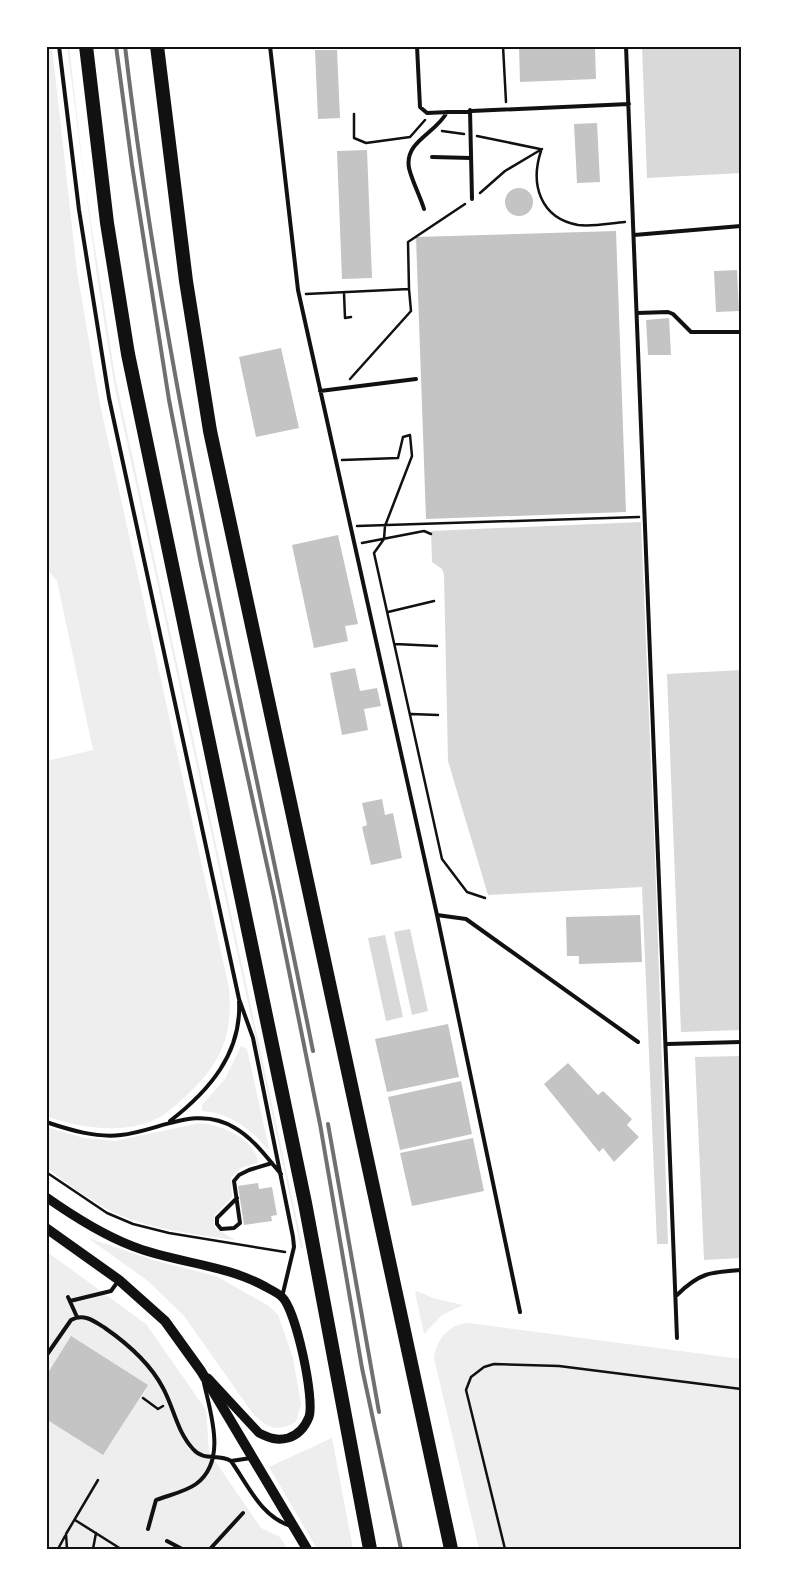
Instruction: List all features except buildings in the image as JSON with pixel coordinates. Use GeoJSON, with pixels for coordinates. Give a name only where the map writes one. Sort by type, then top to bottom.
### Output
{"type":"FeatureCollection","features":[{"type":"Feature","properties":{"kind":"highway"},"geometry":{"type":"LineString","coordinates":[[86,46],[107,223],[128,354],[305,1203],[370,1549]]}},
{"type":"Feature","properties":{"kind":"highway"},"geometry":{"type":"LineString","coordinates":[[157,46],[186,281],[210,431],[451,1549]]}},
{"type":"Feature","properties":{"kind":"main road"},"geometry":{"type":"LineString","coordinates":[[46,1228],[119,1280],[165,1321],[202,1371],[251,1458],[306,1549]]}},
{"type":"Feature","properties":{"kind":"street"},"geometry":{"type":"LineString","coordinates":[[46,1197],[78,1219],[124,1243],[218,1268],[257,1282],[282,1297],[289,1307],[309,1385],[311,1404],[309,1417],[303,1428],[293,1436],[281,1440],[269,1438],[260,1433],[202,1371]]}},
{"type":"Feature","properties":{"kind":"lane"},"geometry":{"type":"LineString","coordinates":[[59,46],[79,210],[95,321],[111,407],[239,999],[253,1038],[293,1237],[292,1253],[282,1297]]}},
{"type":"Feature","properties":{"kind":"lane"},"geometry":{"type":"LineString","coordinates":[[270,46],[299,295],[437,915],[520,1312]]}},
{"type":"Feature","properties":{"kind":"lane"},"geometry":{"type":"LineString","coordinates":[[417,46],[420,107],[428,113],[629,104]]}},
{"type":"Feature","properties":{"kind":"lane"},"geometry":{"type":"LineString","coordinates":[[626,46],[677,1295],[677,1338]]}},
{"type":"Feature","properties":{"kind":"lane"},"geometry":{"type":"LineString","coordinates":[[470,110],[472,200]]}},
{"type":"Feature","properties":{"kind":"lane"},"geometry":{"type":"LineString","coordinates":[[424,209],[409,170],[408,157],[416,144],[438,125],[447,112]]}},
{"type":"Feature","properties":{"kind":"lane"},"geometry":{"type":"LineString","coordinates":[[432,157],[471,158]]}},
{"type":"Feature","properties":{"kind":"lane"},"geometry":{"type":"LineString","coordinates":[[634,235],[741,226]]}},
{"type":"Feature","properties":{"kind":"lane"},"geometry":{"type":"LineString","coordinates":[[637,313],[668,312],[690,332],[741,332]]}},
{"type":"Feature","properties":{"kind":"lane"},"geometry":{"type":"LineString","coordinates":[[320,391],[416,379]]}},
{"type":"Feature","properties":{"kind":"lane"},"geometry":{"type":"LineString","coordinates":[[437,915],[466,919],[638,1042]]}},
{"type":"Feature","properties":{"kind":"lane"},"geometry":{"type":"LineString","coordinates":[[170,1121],[200,1097],[227,1060],[236,1038],[240,1018],[239,999]]}},
{"type":"Feature","properties":{"kind":"lane"},"geometry":{"type":"LineString","coordinates":[[667,1044],[741,1042]]}},
{"type":"Feature","properties":{"kind":"lane"},"geometry":{"type":"LineString","coordinates":[[46,1122],[84,1132],[119,1136],[143,1131],[170,1121],[203,1118],[226,1123],[246,1136],[281,1174]]}},
{"type":"Feature","properties":{"kind":"lane"},"geometry":{"type":"LineString","coordinates":[[237,1198],[217,1218],[217,1224],[221,1229],[234,1228],[240,1223],[237,1198],[234,1181],[239,1175],[272,1163]]}},
{"type":"Feature","properties":{"kind":"lane"},"geometry":{"type":"LineString","coordinates":[[677,1295],[700,1276],[712,1271],[741,1270]]}},
{"type":"Feature","properties":{"kind":"lane"},"geometry":{"type":"LineString","coordinates":[[77,1317],[69,1299],[111,1291],[119,1280]]}},
{"type":"Feature","properties":{"kind":"lane"},"geometry":{"type":"LineString","coordinates":[[46,1356],[71,1320],[77,1317],[90,1319],[132,1349],[149,1367],[163,1388],[186,1440],[192,1449],[198,1455],[213,1458],[222,1457],[231,1461],[266,1512],[276,1520],[293,1527]]}},
{"type":"Feature","properties":{"kind":"lane"},"geometry":{"type":"LineString","coordinates":[[148,1529],[156,1500],[195,1485],[205,1476],[213,1458],[215,1451],[211,1417],[202,1371]]}},
{"type":"Feature","properties":{"kind":"lane"},"geometry":{"type":"LineString","coordinates":[[231,1461],[251,1458]]}},
{"type":"Feature","properties":{"kind":"lane"},"geometry":{"type":"LineString","coordinates":[[210,1549],[243,1513]]}},
{"type":"Feature","properties":{"kind":"lane"},"geometry":{"type":"LineString","coordinates":[[168,1541],[182,1549]]}},
{"type":"Feature","properties":{"kind":"path"},"geometry":{"type":"LineString","coordinates":[[504,46],[506,109]]}},
{"type":"Feature","properties":{"kind":"path"},"geometry":{"type":"LineString","coordinates":[[342,388],[411,311],[408,242],[472,200],[505,171],[542,149],[536,167],[538,193],[556,218],[579,225],[633,221]]}},
{"type":"Feature","properties":{"kind":"path"},"geometry":{"type":"LineString","coordinates":[[299,295],[409,290]]}},
{"type":"Feature","properties":{"kind":"path"},"geometry":{"type":"LineString","coordinates":[[344,292],[345,318],[351,317]]}},
{"type":"Feature","properties":{"kind":"path"},"geometry":{"type":"LineString","coordinates":[[336,461],[398,458],[404,437],[410,436],[412,456],[384,526],[384,539],[374,553],[442,859],[468,892],[485,898]]}},
{"type":"Feature","properties":{"kind":"path"},"geometry":{"type":"LineString","coordinates":[[350,527],[645,516]]}},
{"type":"Feature","properties":{"kind":"path"},"geometry":{"type":"LineString","coordinates":[[354,544],[424,531],[431,534]]}},
{"type":"Feature","properties":{"kind":"path"},"geometry":{"type":"LineString","coordinates":[[388,612],[434,601]]}},
{"type":"Feature","properties":{"kind":"path"},"geometry":{"type":"LineString","coordinates":[[395,644],[437,646]]}},
{"type":"Feature","properties":{"kind":"path"},"geometry":{"type":"LineString","coordinates":[[411,714],[438,715]]}},
{"type":"Feature","properties":{"kind":"path"},"geometry":{"type":"LineString","coordinates":[[46,1172],[107,1213],[133,1224],[169,1233],[292,1253]]}},
{"type":"Feature","properties":{"kind":"path"},"geometry":{"type":"LineString","coordinates":[[505,1549],[468,1398],[468,1382],[475,1372],[494,1364],[559,1366],[741,1389]]}},
{"type":"Feature","properties":{"kind":"path"},"geometry":{"type":"LineString","coordinates":[[143,1398],[158,1408],[169,1403]]}},
{"type":"Feature","properties":{"kind":"path"},"geometry":{"type":"LineString","coordinates":[[58,1549],[98,1480]]}},
{"type":"Feature","properties":{"kind":"path"},"geometry":{"type":"LineString","coordinates":[[75,1520],[121,1549]]}},
{"type":"Feature","properties":{"kind":"path"},"geometry":{"type":"LineString","coordinates":[[93,1549],[96,1533]]}},
{"type":"Feature","properties":{"kind":"path"},"geometry":{"type":"LineString","coordinates":[[66,1534],[67,1549]]}},
{"type":"Feature","properties":{"kind":"shaded area"},"geometry":{"type":"Polygon","coordinates":[[[46,46],[52,46],[77,272],[100,404],[229,988],[229,1018],[224,1044],[218,1057],[202,1080],[165,1114],[152,1121],[122,1128],[91,1127],[60,1121],[46,1116],[46,761],[93,750],[57,581],[46,568],[46,46]]]}},
{"type":"Feature","properties":{"kind":"shaded area"},"geometry":{"type":"Polygon","coordinates":[[[67,46],[69,46],[85,184],[67,46]]]}},
{"type":"Feature","properties":{"kind":"shaded area"},"geometry":{"type":"Polygon","coordinates":[[[642,46],[741,46],[741,173],[647,178],[642,46]]]}},
{"type":"Feature","properties":{"kind":"shaded area"},"geometry":{"type":"Polygon","coordinates":[[[85,184],[115,376],[303,1248],[301,1248],[114,383],[85,184]]]}},
{"type":"Feature","properties":{"kind":"shaded area"},"geometry":{"type":"Polygon","coordinates":[[[641,522],[668,1244],[657,1244],[642,887],[488,895],[448,761],[444,574],[442,569],[432,562],[431,531],[641,522]]]}},
{"type":"Feature","properties":{"kind":"shaded area"},"geometry":{"type":"Polygon","coordinates":[[[741,670],[741,1030],[681,1032],[667,674],[741,670]]]}},
{"type":"Feature","properties":{"kind":"shaded area"},"geometry":{"type":"Polygon","coordinates":[[[410,929],[428,1011],[412,1015],[394,932],[410,929]]]}},
{"type":"Feature","properties":{"kind":"shaded area"},"geometry":{"type":"Polygon","coordinates":[[[385,935],[403,1017],[386,1021],[368,938],[385,935]]]}},
{"type":"Feature","properties":{"kind":"shaded area"},"geometry":{"type":"Polygon","coordinates":[[[241,1046],[247,1049],[269,1149],[246,1128],[230,1118],[202,1111],[202,1105],[225,1079],[241,1046]]]}},
{"type":"Feature","properties":{"kind":"shaded area"},"geometry":{"type":"Polygon","coordinates":[[[741,1056],[741,1258],[704,1260],[695,1057],[741,1056]]]}},
{"type":"Feature","properties":{"kind":"shaded area"},"geometry":{"type":"Polygon","coordinates":[[[200,1123],[227,1130],[244,1140],[256,1154],[258,1163],[241,1168],[231,1178],[232,1197],[214,1216],[214,1227],[235,1240],[173,1231],[124,1217],[89,1198],[46,1168],[46,1127],[84,1138],[115,1141],[200,1123]]]}},
{"type":"Feature","properties":{"kind":"shaded area"},"geometry":{"type":"Polygon","coordinates":[[[88,1238],[156,1261],[216,1276],[269,1306],[278,1315],[293,1358],[301,1404],[296,1422],[274,1428],[254,1415],[184,1316],[148,1281],[88,1238]]]}},
{"type":"Feature","properties":{"kind":"shaded area"},"geometry":{"type":"Polygon","coordinates":[[[46,1251],[146,1324],[206,1410],[209,1452],[261,1528],[280,1537],[287,1549],[46,1549],[46,1251]]]}},
{"type":"Feature","properties":{"kind":"shaded area"},"geometry":{"type":"Polygon","coordinates":[[[417,1291],[433,1298],[463,1305],[442,1315],[424,1334],[415,1292],[417,1291]]]}},
{"type":"Feature","properties":{"kind":"shaded area"},"geometry":{"type":"Polygon","coordinates":[[[469,1323],[741,1359],[741,1549],[479,1549],[434,1358],[438,1344],[445,1333],[456,1326],[469,1323]]]}},
{"type":"Feature","properties":{"kind":"shaded area"},"geometry":{"type":"Polygon","coordinates":[[[332,1438],[353,1549],[317,1549],[269,1467],[332,1438]]]}},
{"type":"Feature","properties":{"kind":"railway"},"geometry":{"type":"LineString","coordinates":[[116,46],[132,165],[169,400],[201,564],[274,897],[320,1124],[362,1368],[401,1549]]}},
{"type":"Feature","properties":{"kind":"railway"},"geometry":{"type":"LineString","coordinates":[[125,46],[142,173],[184,425],[313,1051]]}},
{"type":"Feature","properties":{"kind":"railway"},"geometry":{"type":"LineString","coordinates":[[328,1124],[379,1412]]}}]}
